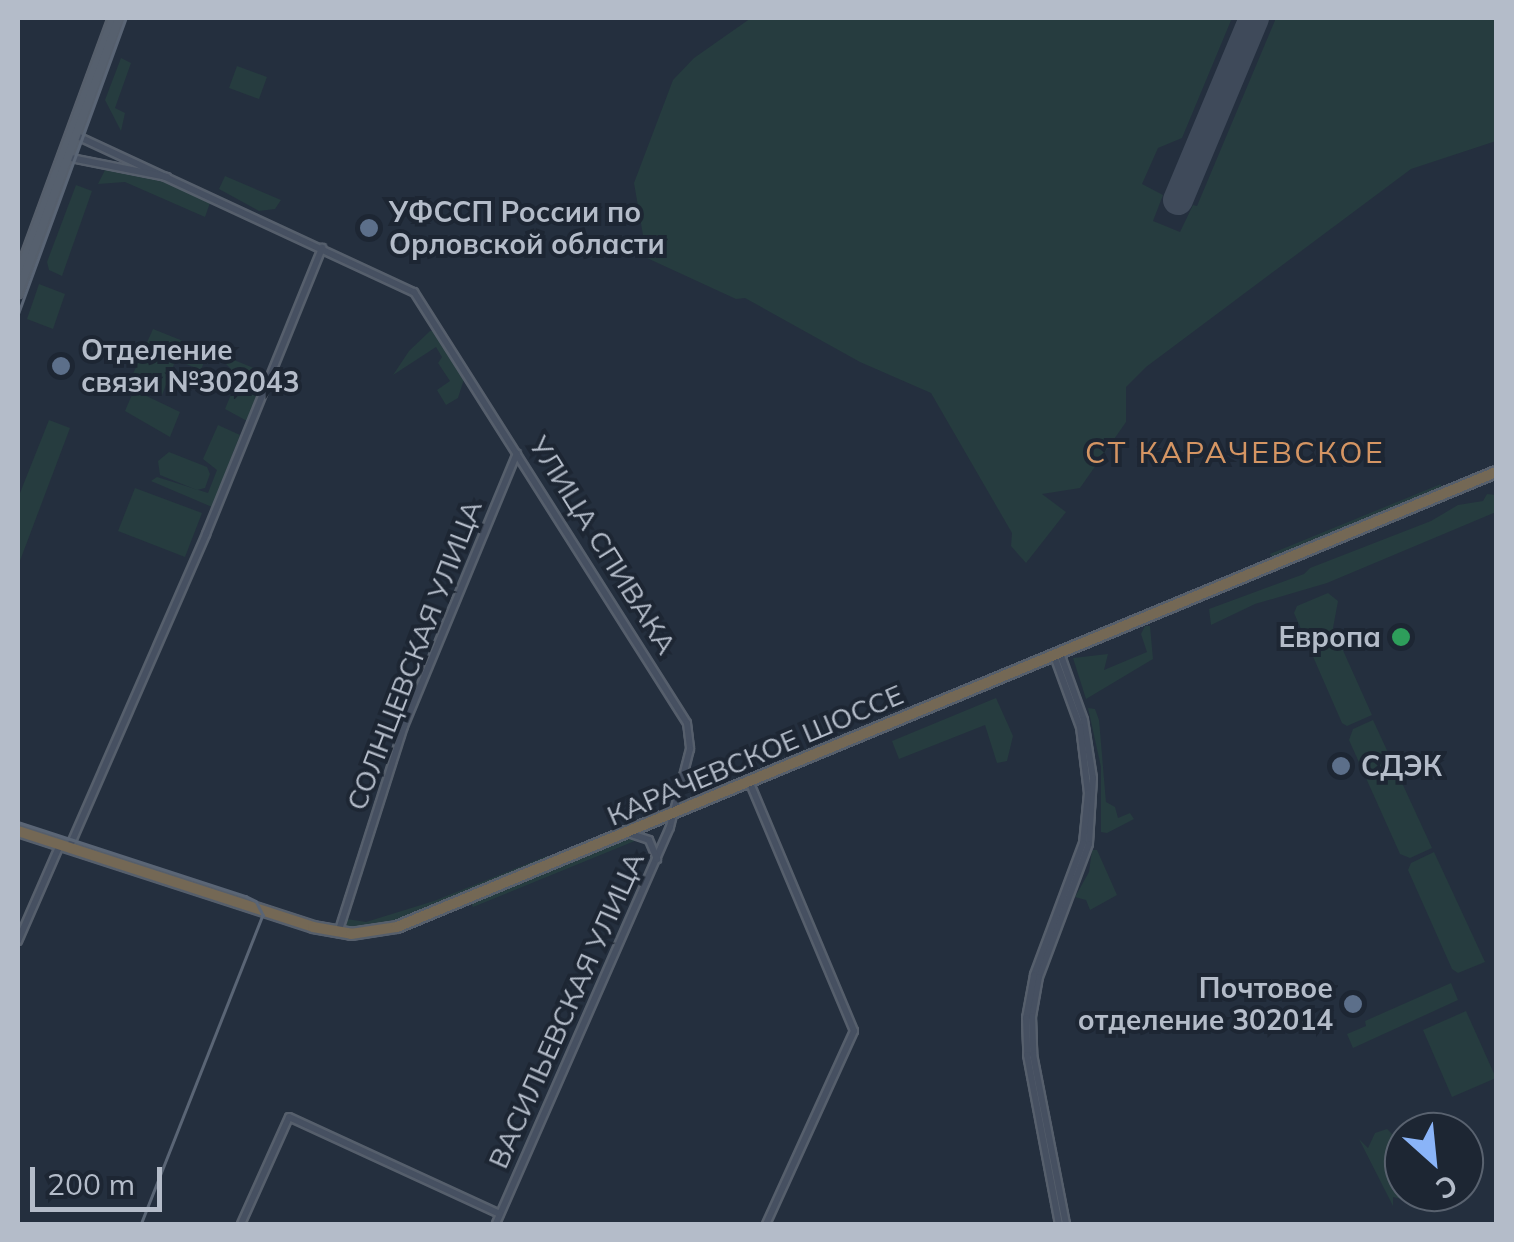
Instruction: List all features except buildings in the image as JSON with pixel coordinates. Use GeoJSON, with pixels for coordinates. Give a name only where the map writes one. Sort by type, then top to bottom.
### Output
{"type":"FeatureCollection","features":[{"type":"Feature","properties":{"kind":"highway","name":"КАРАЧЕВСКОЕ ШОССЕ"},"geometry":{"type":"LineString","coordinates":[[18,830],[338,933],[377,931],[418,920],[1496,472]]}},
{"type":"Feature","properties":{"kind":"main road"},"geometry":{"type":"LineString","coordinates":[[18,293],[115,18]]}},
{"type":"Feature","properties":{"kind":"main road"},"geometry":{"type":"LineString","coordinates":[[18,276],[115,18]]}},
{"type":"Feature","properties":{"kind":"main road"},"geometry":{"type":"LineString","coordinates":[[75,134],[178,179]]}},
{"type":"Feature","properties":{"kind":"main road"},"geometry":{"type":"LineString","coordinates":[[65,155],[178,179]]}},
{"type":"Feature","properties":{"kind":"main road","name":"УЛИЦА СПИВАКА"},"geometry":{"type":"LineString","coordinates":[[178,179],[414,292],[687,723],[690,749],[674,812]]}},
{"type":"Feature","properties":{"kind":"main road"},"geometry":{"type":"LineString","coordinates":[[18,941],[206,534],[322,248]]}},
{"type":"Feature","properties":{"kind":"main road","name":"СОЛНЦЕВСКАЯ УЛИЦА"},"geometry":{"type":"LineString","coordinates":[[338,933],[404,726],[518,452]]}},
{"type":"Feature","properties":{"kind":"main road"},"geometry":{"type":"LineString","coordinates":[[1057,654],[1087,731],[1094,778],[1089,844],[1039,977],[1032,1016],[1033,1054],[1062,1224]]}},
{"type":"Feature","properties":{"kind":"main road"},"geometry":{"type":"LineString","coordinates":[[749,781],[854,1031],[766,1224]]}},
{"type":"Feature","properties":{"kind":"main road","name":"ВАСИЛЬЕВСКАЯ УЛИЦА"},"geometry":{"type":"LineString","coordinates":[[496,1224],[657,860],[674,812]]}},
{"type":"Feature","properties":{"kind":"main road"},"geometry":{"type":"LineString","coordinates":[[626,832],[649,840],[657,860]]}},
{"type":"Feature","properties":{"kind":"main road"},"geometry":{"type":"LineString","coordinates":[[242,1224],[289,1117],[500,1214]]}},
{"type":"Feature","properties":{"kind":"green space"},"geometry":{"type":"Polygon","coordinates":[[[751,18],[1232,18],[1182,138],[1158,148],[1142,184],[1163,195],[1153,221],[1180,232],[1193,205],[1197,206],[1276,18],[1496,18],[1496,141],[1411,169],[1146,367],[1126,387],[1126,422],[1080,488],[1042,494],[1066,512],[1026,563],[1011,546],[1012,533],[931,393],[860,362],[745,298],[736,299],[647,258],[634,183],[673,80],[694,58],[751,18]]]}},
{"type":"Feature","properties":{"kind":"green space"},"geometry":{"type":"Polygon","coordinates":[[[121,58],[131,63],[115,108],[125,113],[121,131],[105,100],[121,58]]]}},
{"type":"Feature","properties":{"kind":"green space"},"geometry":{"type":"Polygon","coordinates":[[[237,66],[267,77],[259,99],[229,88],[237,66]]]}},
{"type":"Feature","properties":{"kind":"green space"},"geometry":{"type":"Polygon","coordinates":[[[105,170],[176,184],[211,200],[205,217],[125,182],[98,184],[105,170]]]}},
{"type":"Feature","properties":{"kind":"green space"},"geometry":{"type":"Polygon","coordinates":[[[225,176],[281,200],[275,209],[259,211],[219,189],[225,176]]]}},
{"type":"Feature","properties":{"kind":"green space"},"geometry":{"type":"Polygon","coordinates":[[[76,185],[92,191],[62,276],[49,270],[47,262],[76,185]]]}},
{"type":"Feature","properties":{"kind":"green space"},"geometry":{"type":"Polygon","coordinates":[[[39,284],[65,294],[53,329],[27,319],[39,284]]]}},
{"type":"Feature","properties":{"kind":"green space"},"geometry":{"type":"Polygon","coordinates":[[[153,329],[183,341],[162,395],[155,385],[132,376],[153,329]]]}},
{"type":"Feature","properties":{"kind":"green space"},"geometry":{"type":"Polygon","coordinates":[[[430,331],[436,331],[465,376],[458,398],[446,405],[437,390],[450,381],[438,363],[442,357],[436,347],[393,375],[409,351],[430,331]]]}},
{"type":"Feature","properties":{"kind":"green space"},"geometry":{"type":"Polygon","coordinates":[[[188,341],[266,373],[247,421],[225,409],[237,380],[229,375],[231,369],[224,362],[206,356],[201,370],[181,362],[188,341]]]}},
{"type":"Feature","properties":{"kind":"green space"},"geometry":{"type":"Polygon","coordinates":[[[134,390],[180,412],[170,437],[125,411],[134,390]]]}},
{"type":"Feature","properties":{"kind":"green space"},"geometry":{"type":"Polygon","coordinates":[[[49,420],[70,428],[18,566],[18,498],[49,420]]]}},
{"type":"Feature","properties":{"kind":"green space"},"geometry":{"type":"Polygon","coordinates":[[[218,425],[240,435],[212,507],[151,481],[157,477],[208,493],[217,470],[203,459],[218,425]]]}},
{"type":"Feature","properties":{"kind":"green space"},"geometry":{"type":"Polygon","coordinates":[[[169,452],[207,467],[210,474],[205,488],[197,490],[160,475],[158,461],[169,452]]]}},
{"type":"Feature","properties":{"kind":"green space"},"geometry":{"type":"Polygon","coordinates":[[[1441,484],[1441,490],[1272,557],[1270,554],[1441,484]]]}},
{"type":"Feature","properties":{"kind":"green space"},"geometry":{"type":"Polygon","coordinates":[[[135,488],[202,513],[185,557],[118,531],[135,488]]]}},
{"type":"Feature","properties":{"kind":"green space"},"geometry":{"type":"Polygon","coordinates":[[[1487,494],[1496,495],[1496,512],[1327,583],[1255,604],[1211,625],[1209,609],[1431,521],[1458,505],[1483,501],[1487,494]]]}},
{"type":"Feature","properties":{"kind":"green space"},"geometry":{"type":"Polygon","coordinates":[[[1328,593],[1338,601],[1333,628],[1372,715],[1347,726],[1342,723],[1294,613],[1297,606],[1328,593]]]}},
{"type":"Feature","properties":{"kind":"green space"},"geometry":{"type":"Polygon","coordinates":[[[1145,626],[1150,626],[1153,659],[1086,699],[1073,658],[1108,654],[1104,670],[1147,652],[1141,634],[1145,626]]]}},
{"type":"Feature","properties":{"kind":"green space"},"geometry":{"type":"Polygon","coordinates":[[[996,698],[1013,736],[1007,761],[997,763],[985,725],[899,759],[892,741],[996,698]]]}},
{"type":"Feature","properties":{"kind":"green space"},"geometry":{"type":"Polygon","coordinates":[[[1088,708],[1095,709],[1099,720],[1106,802],[1115,807],[1118,818],[1130,813],[1134,819],[1107,833],[1101,832],[1101,767],[1088,708]]]}},
{"type":"Feature","properties":{"kind":"green space"},"geometry":{"type":"Polygon","coordinates":[[[1373,720],[1432,848],[1410,858],[1400,854],[1349,740],[1353,729],[1373,720]]]}},
{"type":"Feature","properties":{"kind":"green space"},"geometry":{"type":"Polygon","coordinates":[[[632,837],[642,838],[473,907],[470,902],[632,837]]]}},
{"type":"Feature","properties":{"kind":"green space"},"geometry":{"type":"Polygon","coordinates":[[[1092,850],[1097,850],[1117,895],[1090,910],[1086,900],[1075,897],[1089,872],[1092,850]]]}},
{"type":"Feature","properties":{"kind":"green space"},"geometry":{"type":"Polygon","coordinates":[[[1434,852],[1485,962],[1458,973],[1452,969],[1408,870],[1411,863],[1434,852]]]}},
{"type":"Feature","properties":{"kind":"green space"},"geometry":{"type":"Polygon","coordinates":[[[547,856],[549,861],[437,907],[365,929],[346,926],[347,919],[366,922],[434,901],[547,856]]]}},
{"type":"Feature","properties":{"kind":"green space"},"geometry":{"type":"Polygon","coordinates":[[[1451,983],[1458,1000],[1353,1048],[1347,1034],[1366,1026],[1365,1021],[1451,983]]]}},
{"type":"Feature","properties":{"kind":"green space"},"geometry":{"type":"Polygon","coordinates":[[[1466,1011],[1496,1078],[1452,1097],[1423,1030],[1466,1011]]]}},
{"type":"Feature","properties":{"kind":"green space"},"geometry":{"type":"Polygon","coordinates":[[[1384,1130],[1384,1188],[1359,1139],[1368,1148],[1375,1133],[1384,1130]]]}},
{"type":"Feature","properties":{"kind":"runway"},"geometry":{"type":"LineString","coordinates":[[1178,200],[1254,18]]}},
{"type":"Feature","properties":{"kind":"tram line"},"geometry":{"type":"LineString","coordinates":[[18,314],[126,18]]}},
{"type":"Feature","properties":{"kind":"tram line"},"geometry":{"type":"LineString","coordinates":[[18,822],[246,896],[256,901],[263,915],[141,1224]]}},
{"type":"Feature","properties":{"kind":"place","name":"УФССП России по Орловской области"},"geometry":{"type":"Point","coordinates":[369,228]}},
{"type":"Feature","properties":{"kind":"place","name":"Отделение связи №302043"},"geometry":{"type":"Point","coordinates":[61,366]}},
{"type":"Feature","properties":{"kind":"place","name":"Европа"},"geometry":{"type":"Point","coordinates":[1401,637]}},
{"type":"Feature","properties":{"kind":"place","name":"СДЭК"},"geometry":{"type":"Point","coordinates":[1341,766]}},
{"type":"Feature","properties":{"kind":"place","name":"Почтовое отделение 302014"},"geometry":{"type":"Point","coordinates":[1353,1004]}},
{"type":"Feature","properties":{"kind":"district","name":"СТ КАРАЧЕВСКОЕ"},"geometry":{"type":"Point","coordinates":[1235,452]}}]}
